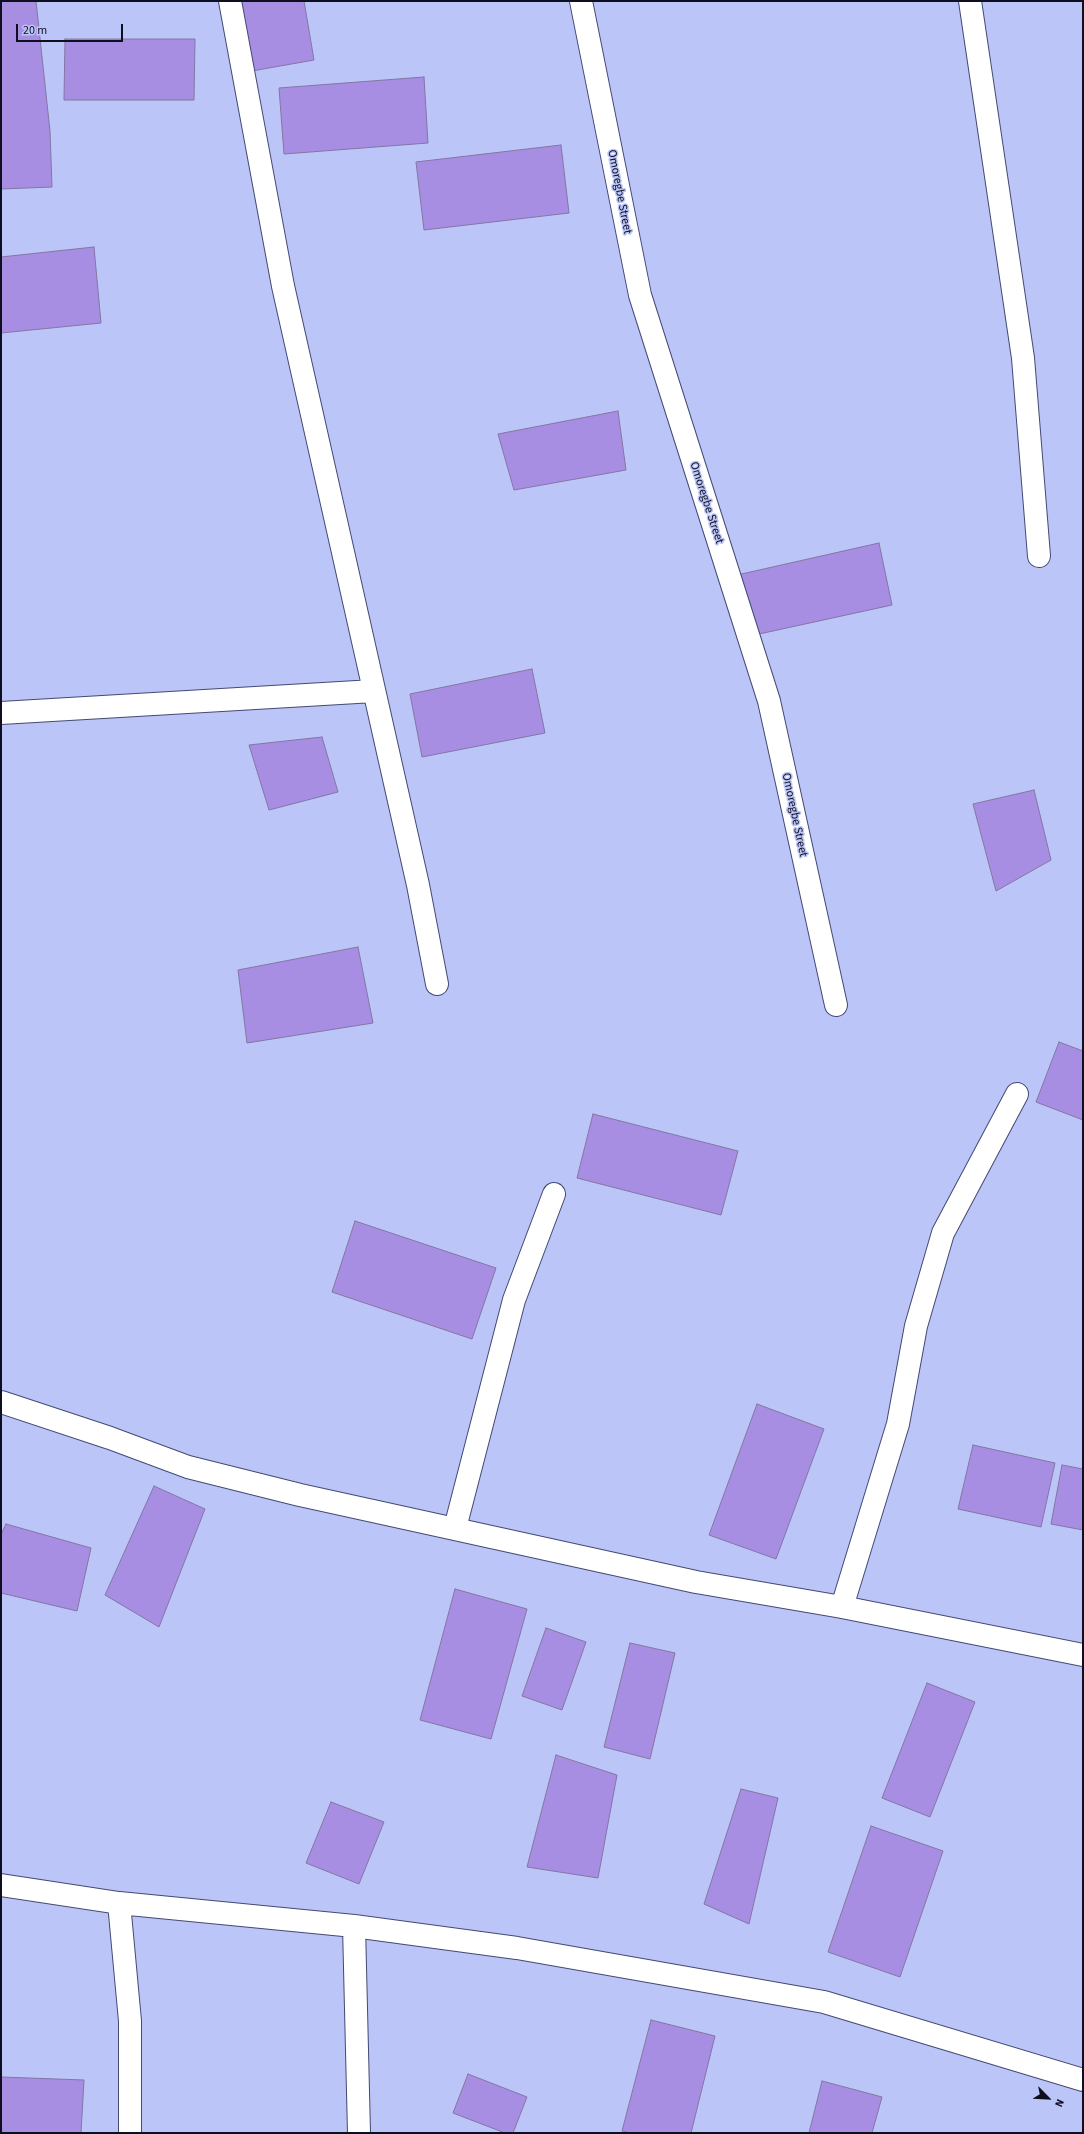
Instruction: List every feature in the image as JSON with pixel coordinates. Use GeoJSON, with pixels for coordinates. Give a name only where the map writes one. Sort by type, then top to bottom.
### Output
{"type":"FeatureCollection","features":[{"type":"Feature","properties":{"kind":"street"},"geometry":{"type":"LineString","coordinates":[[230,1],[283,286],[418,885],[437,984]]}},
{"type":"Feature","properties":{"kind":"street","name":"Omoregbe Street"},"geometry":{"type":"LineString","coordinates":[[581,1],[640,295],[770,701],[836,1005]]}},
{"type":"Feature","properties":{"kind":"street"},"geometry":{"type":"LineString","coordinates":[[970,1],[1023,358],[1039,556]]}},
{"type":"Feature","properties":{"kind":"street"},"geometry":{"type":"LineString","coordinates":[[1,713],[374,691]]}},
{"type":"Feature","properties":{"kind":"street"},"geometry":{"type":"LineString","coordinates":[[842,1607],[898,1424],[916,1326],[943,1233],[1017,1094]]}},
{"type":"Feature","properties":{"kind":"street"},"geometry":{"type":"LineString","coordinates":[[455,1528],[514,1300],[554,1194]]}},
{"type":"Feature","properties":{"kind":"street"},"geometry":{"type":"LineString","coordinates":[[1,1402],[110,1438],[188,1467],[300,1494],[696,1582],[842,1607],[1083,1654]]}},
{"type":"Feature","properties":{"kind":"street"},"geometry":{"type":"LineString","coordinates":[[1,1885],[119,1903],[354,1926],[517,1948],[824,2002],[1083,2080]]}},
{"type":"Feature","properties":{"kind":"street"},"geometry":{"type":"LineString","coordinates":[[119,1903],[130,2021],[130,2133]]}},
{"type":"Feature","properties":{"kind":"street"},"geometry":{"type":"LineString","coordinates":[[354,1926],[359,2133]]}},
{"type":"Feature","properties":{"kind":"building"},"geometry":{"type":"Polygon","coordinates":[[[1,1],[36,1],[50,131],[52,187],[1,189],[1,1]]]}},
{"type":"Feature","properties":{"kind":"building"},"geometry":{"type":"Polygon","coordinates":[[[240,1],[304,1],[314,60],[252,71],[240,1]]]}},
{"type":"Feature","properties":{"kind":"building"},"geometry":{"type":"Polygon","coordinates":[[[65,39],[195,39],[194,100],[64,100],[65,39]]]}},
{"type":"Feature","properties":{"kind":"building"},"geometry":{"type":"Polygon","coordinates":[[[424,77],[428,143],[284,154],[279,88],[424,77]]]}},
{"type":"Feature","properties":{"kind":"building"},"geometry":{"type":"Polygon","coordinates":[[[561,145],[569,213],[424,230],[416,162],[561,145]]]}},
{"type":"Feature","properties":{"kind":"building"},"geometry":{"type":"Polygon","coordinates":[[[94,247],[101,323],[1,333],[1,257],[94,247]]]}},
{"type":"Feature","properties":{"kind":"building"},"geometry":{"type":"Polygon","coordinates":[[[618,411],[626,470],[514,490],[498,434],[618,411]]]}},
{"type":"Feature","properties":{"kind":"building"},"geometry":{"type":"Polygon","coordinates":[[[879,543],[892,605],[750,636],[737,575],[879,543]]]}},
{"type":"Feature","properties":{"kind":"building"},"geometry":{"type":"Polygon","coordinates":[[[532,669],[545,733],[422,757],[410,694],[532,669]]]}},
{"type":"Feature","properties":{"kind":"building"},"geometry":{"type":"Polygon","coordinates":[[[322,737],[338,792],[269,810],[249,745],[322,737]]]}},
{"type":"Feature","properties":{"kind":"building"},"geometry":{"type":"Polygon","coordinates":[[[1034,790],[1051,860],[996,891],[973,804],[1034,790]]]}},
{"type":"Feature","properties":{"kind":"building"},"geometry":{"type":"Polygon","coordinates":[[[358,947],[373,1023],[247,1043],[238,970],[358,947]]]}},
{"type":"Feature","properties":{"kind":"building"},"geometry":{"type":"Polygon","coordinates":[[[1059,1042],[1083,1051],[1083,1120],[1036,1102],[1059,1042]]]}},
{"type":"Feature","properties":{"kind":"building"},"geometry":{"type":"Polygon","coordinates":[[[593,1114],[738,1151],[721,1215],[577,1178],[593,1114]]]}},
{"type":"Feature","properties":{"kind":"building"},"geometry":{"type":"Polygon","coordinates":[[[355,1221],[496,1268],[472,1339],[332,1292],[355,1221]]]}},
{"type":"Feature","properties":{"kind":"building"},"geometry":{"type":"Polygon","coordinates":[[[757,1404],[824,1429],[776,1559],[709,1535],[757,1404]]]}},
{"type":"Feature","properties":{"kind":"building"},"geometry":{"type":"Polygon","coordinates":[[[973,1445],[1055,1463],[1041,1527],[958,1509],[973,1445]]]}},
{"type":"Feature","properties":{"kind":"building"},"geometry":{"type":"Polygon","coordinates":[[[1062,1465],[1083,1469],[1083,1530],[1051,1524],[1062,1465]]]}},
{"type":"Feature","properties":{"kind":"building"},"geometry":{"type":"Polygon","coordinates":[[[154,1486],[205,1509],[159,1627],[105,1595],[154,1486]]]}},
{"type":"Feature","properties":{"kind":"building"},"geometry":{"type":"Polygon","coordinates":[[[6,1524],[91,1548],[77,1611],[1,1593],[1,1534],[6,1524]]]}},
{"type":"Feature","properties":{"kind":"building"},"geometry":{"type":"Polygon","coordinates":[[[455,1589],[527,1609],[491,1739],[420,1720],[455,1589]]]}},
{"type":"Feature","properties":{"kind":"building"},"geometry":{"type":"Polygon","coordinates":[[[546,1628],[586,1642],[562,1710],[522,1696],[546,1628]]]}},
{"type":"Feature","properties":{"kind":"building"},"geometry":{"type":"Polygon","coordinates":[[[630,1643],[675,1653],[650,1759],[604,1747],[630,1643]]]}},
{"type":"Feature","properties":{"kind":"building"},"geometry":{"type":"Polygon","coordinates":[[[927,1683],[975,1702],[930,1817],[882,1798],[927,1683]]]}},
{"type":"Feature","properties":{"kind":"building"},"geometry":{"type":"Polygon","coordinates":[[[556,1755],[617,1775],[598,1878],[527,1867],[556,1755]]]}},
{"type":"Feature","properties":{"kind":"building"},"geometry":{"type":"Polygon","coordinates":[[[741,1789],[778,1798],[749,1924],[704,1904],[741,1789]]]}},
{"type":"Feature","properties":{"kind":"building"},"geometry":{"type":"Polygon","coordinates":[[[331,1802],[384,1822],[359,1884],[306,1863],[331,1802]]]}},
{"type":"Feature","properties":{"kind":"building"},"geometry":{"type":"Polygon","coordinates":[[[871,1826],[943,1851],[900,1977],[828,1952],[871,1826]]]}},
{"type":"Feature","properties":{"kind":"building"},"geometry":{"type":"Polygon","coordinates":[[[651,2020],[715,2036],[691,2133],[630,2133],[622,2131],[651,2020]]]}},
{"type":"Feature","properties":{"kind":"building"},"geometry":{"type":"Polygon","coordinates":[[[468,2074],[527,2097],[513,2133],[505,2133],[453,2113],[468,2074]]]}},
{"type":"Feature","properties":{"kind":"building"},"geometry":{"type":"Polygon","coordinates":[[[1,2077],[84,2080],[81,2133],[1,2133],[1,2077]]]}},
{"type":"Feature","properties":{"kind":"building"},"geometry":{"type":"Polygon","coordinates":[[[822,2081],[882,2097],[872,2133],[809,2133],[822,2081]]]}}]}
